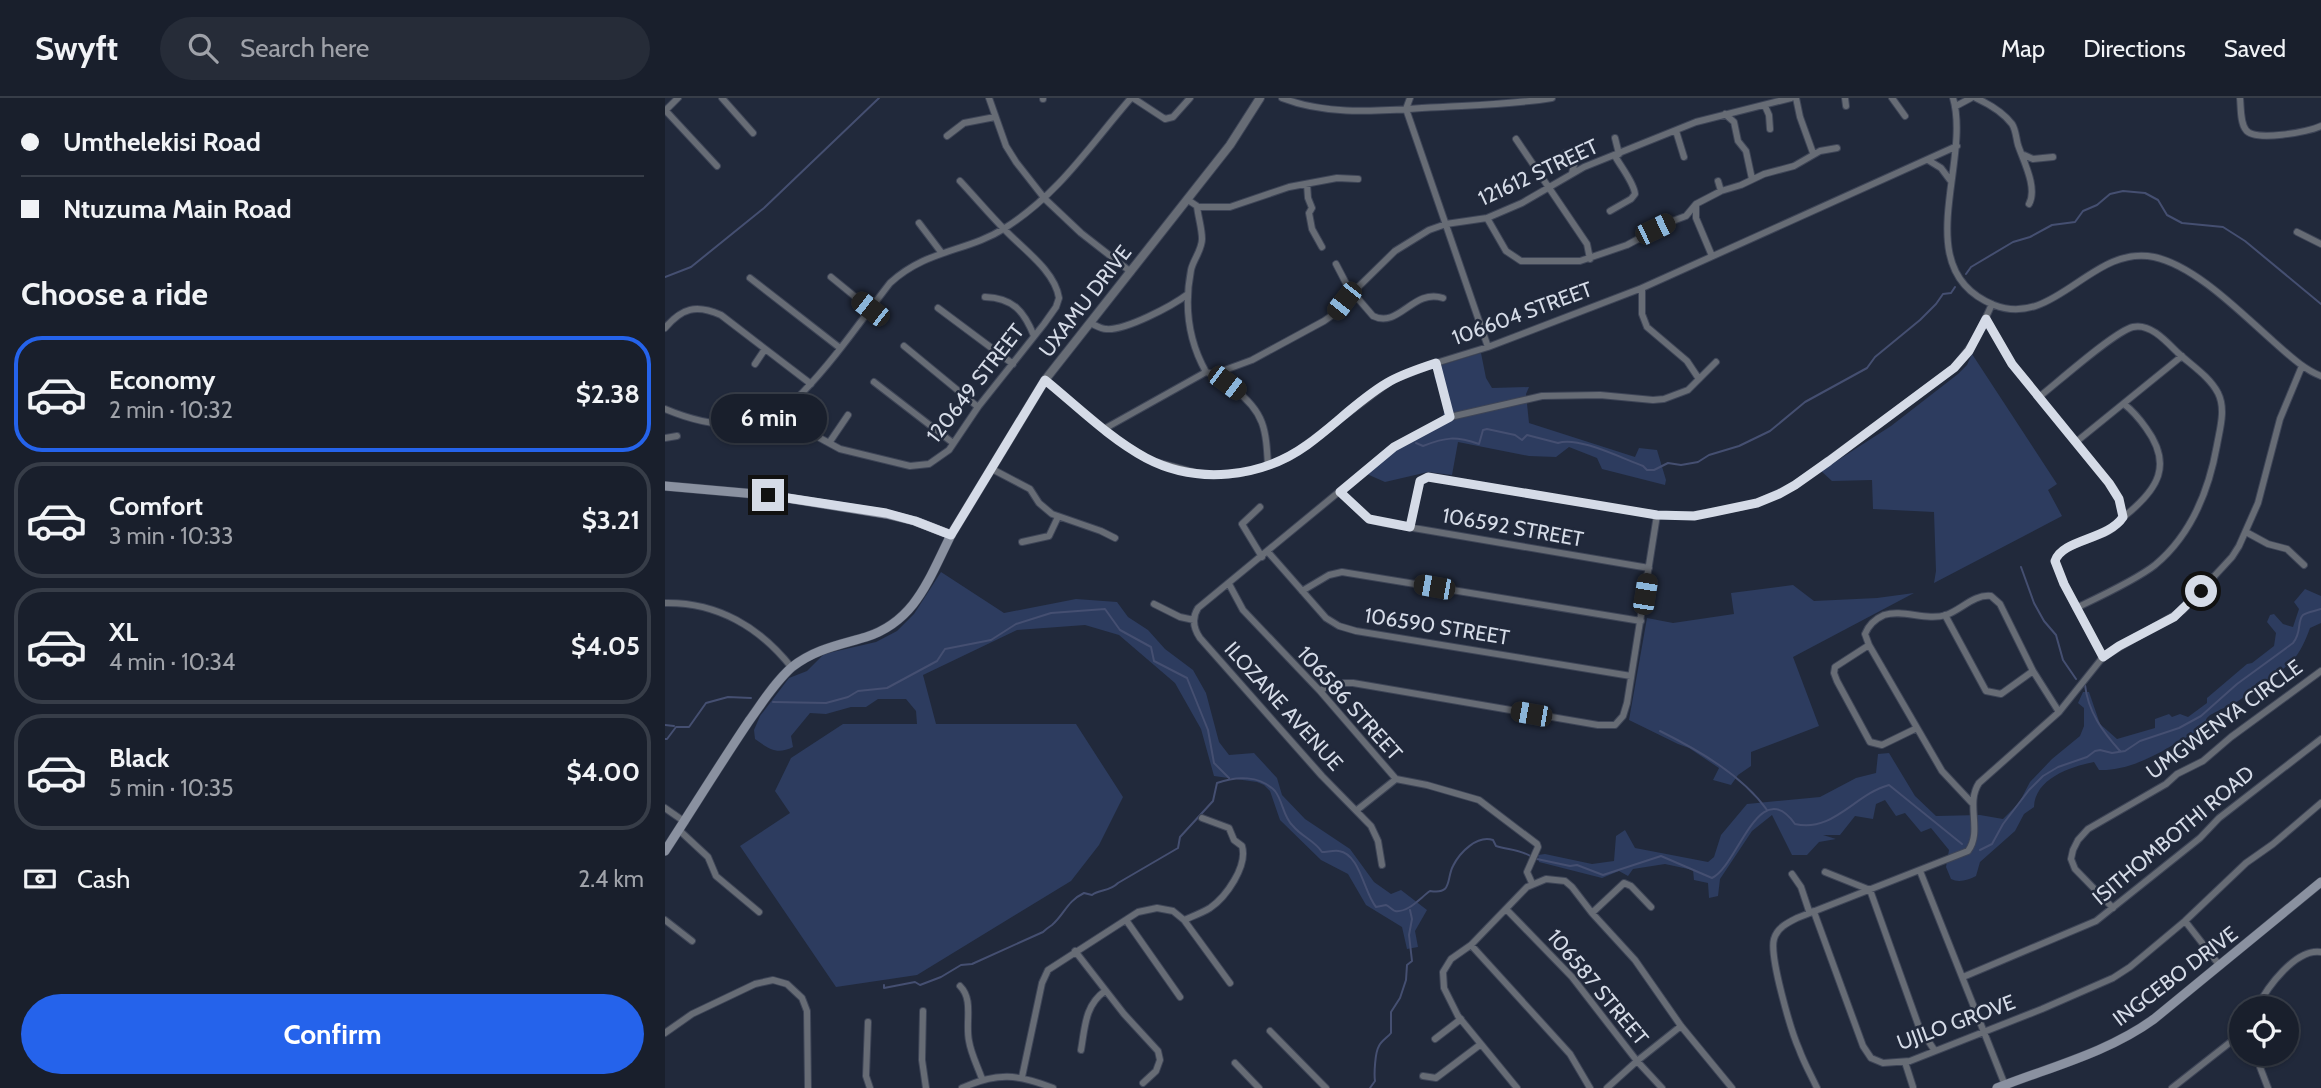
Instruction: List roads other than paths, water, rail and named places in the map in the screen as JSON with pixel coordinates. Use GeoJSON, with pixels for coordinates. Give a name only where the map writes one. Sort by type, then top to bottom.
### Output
{"type":"FeatureCollection","features":[{"type":"Feature","properties":{"kind":"main road"},"geometry":{"type":"LineString","coordinates":[[665,486],[768,495],[886,513],[951,535],[923,590],[901,619],[885,630],[821,649],[792,668],[780,680],[761,704],[665,851]]}},
{"type":"Feature","properties":{"kind":"main road","name":"INGCEBO DRIVE"},"geometry":{"type":"LineString","coordinates":[[2001,1086],[2098,1050],[2134,1033],[2321,883]]}},
{"type":"Feature","properties":{"kind":"street"},"geometry":{"type":"LineString","coordinates":[[678,98],[665,111],[717,166]]}},
{"type":"Feature","properties":{"kind":"street"},"geometry":{"type":"LineString","coordinates":[[722,98],[753,133]]}},
{"type":"Feature","properties":{"kind":"street"},"geometry":{"type":"LineString","coordinates":[[989,98],[1010,153],[1045,199],[1081,233],[1131,272]]}},
{"type":"Feature","properties":{"kind":"street"},"geometry":{"type":"LineString","coordinates":[[665,409],[695,420],[728,425],[761,420],[785,410],[811,384],[898,275],[914,264],[941,252],[989,237],[1045,199],[1132,98],[1165,119],[1173,117],[1190,98]]}},
{"type":"Feature","properties":{"kind":"street","name":"UXAMU DRIVE"},"geometry":{"type":"LineString","coordinates":[[951,535],[1045,380],[1230,145],[1260,98]]}},
{"type":"Feature","properties":{"kind":"street"},"geometry":{"type":"LineString","coordinates":[[1282,98],[1327,110],[1503,103],[1552,98]]}},
{"type":"Feature","properties":{"kind":"street"},"geometry":{"type":"LineString","coordinates":[[1410,98],[1406,108],[1488,346]]}},
{"type":"Feature","properties":{"kind":"street"},"geometry":{"type":"LineString","coordinates":[[1794,98],[1813,153]]}},
{"type":"Feature","properties":{"kind":"street","name":"121612 STREET"},"geometry":{"type":"LineString","coordinates":[[1104,429],[1210,373],[1252,360],[1293,340],[1334,314],[1400,247],[1429,230],[1446,224],[1487,218],[1551,188],[1571,173],[1709,117],[1794,98]]}},
{"type":"Feature","properties":{"kind":"street"},"geometry":{"type":"LineString","coordinates":[[1892,98],[1905,116]]}},
{"type":"Feature","properties":{"kind":"street"},"geometry":{"type":"LineString","coordinates":[[1953,98],[1958,123],[1957,146],[1947,235],[1951,263],[1961,280],[1978,296],[1992,304],[2017,309],[2035,307],[2051,300],[2106,264],[2133,256],[2153,257],[2175,265],[2209,286],[2302,366],[2321,376]]}},
{"type":"Feature","properties":{"kind":"street"},"geometry":{"type":"LineString","coordinates":[[1956,106],[1973,98],[1996,110],[2013,125],[2027,164],[2032,195],[2029,204]]}},
{"type":"Feature","properties":{"kind":"street"},"geometry":{"type":"LineString","coordinates":[[2240,98],[2245,128],[2250,134],[2261,136],[2304,131],[2321,126]]}},
{"type":"Feature","properties":{"kind":"street"},"geometry":{"type":"LineString","coordinates":[[1765,106],[1769,114],[1770,130]]}},
{"type":"Feature","properties":{"kind":"street"},"geometry":{"type":"LineString","coordinates":[[1725,114],[1734,122],[1738,141],[1746,151],[1752,179]]}},
{"type":"Feature","properties":{"kind":"street"},"geometry":{"type":"LineString","coordinates":[[947,136],[964,123],[995,117]]}},
{"type":"Feature","properties":{"kind":"street"},"geometry":{"type":"LineString","coordinates":[[1676,131],[1684,158]]}},
{"type":"Feature","properties":{"kind":"street"},"geometry":{"type":"LineString","coordinates":[[1610,211],[1635,194],[1617,155],[1615,138]]}},
{"type":"Feature","properties":{"kind":"street"},"geometry":{"type":"LineString","coordinates":[[1516,139],[1587,244],[1590,259]]}},
{"type":"Feature","properties":{"kind":"street","name":"106604 STREET"},"geometry":{"type":"LineString","coordinates":[[1045,380],[1104,429],[1149,460],[1181,470],[1220,475],[1238,474],[1268,466],[1308,444],[1384,384],[1642,288],[1957,146]]}},
{"type":"Feature","properties":{"kind":"street"},"geometry":{"type":"LineString","coordinates":[[1487,218],[1506,251],[1521,261],[1561,262],[1590,259],[1627,245],[1686,216],[1696,204],[1721,191],[1794,166],[1813,153],[1837,148]]}},
{"type":"Feature","properties":{"kind":"street"},"geometry":{"type":"LineString","coordinates":[[1565,153],[1574,165],[1571,173]]}},
{"type":"Feature","properties":{"kind":"street"},"geometry":{"type":"LineString","coordinates":[[2023,154],[2033,159],[2053,157]]}},
{"type":"Feature","properties":{"kind":"street"},"geometry":{"type":"LineString","coordinates":[[1929,160],[1941,168],[1951,182]]}},
{"type":"Feature","properties":{"kind":"street"},"geometry":{"type":"LineString","coordinates":[[1188,200],[1197,207],[1230,208],[1272,191],[1337,178],[1358,179]]}},
{"type":"Feature","properties":{"kind":"street","name":"120649 STREET"},"geometry":{"type":"LineString","coordinates":[[785,410],[805,428],[829,443],[864,456],[916,467],[938,459],[953,443],[1056,307],[1059,298],[1051,278],[960,181]]}},
{"type":"Feature","properties":{"kind":"street"},"geometry":{"type":"LineString","coordinates":[[1719,181],[1721,191]]}},
{"type":"Feature","properties":{"kind":"street"},"geometry":{"type":"LineString","coordinates":[[1307,184],[1308,198],[1313,208],[1309,219],[1322,247]]}},
{"type":"Feature","properties":{"kind":"street"},"geometry":{"type":"LineString","coordinates":[[1696,204],[1696,218],[1712,256]]}},
{"type":"Feature","properties":{"kind":"street"},"geometry":{"type":"LineString","coordinates":[[1197,207],[1202,241],[1191,271],[1188,294],[1189,332],[1210,373],[1242,394],[1259,413],[1266,434],[1268,466]]}},
{"type":"Feature","properties":{"kind":"street"},"geometry":{"type":"LineString","coordinates":[[1686,216],[1696,218]]}},
{"type":"Feature","properties":{"kind":"street"},"geometry":{"type":"LineString","coordinates":[[919,223],[941,252]]}},
{"type":"Feature","properties":{"kind":"street"},"geometry":{"type":"LineString","coordinates":[[2297,232],[2321,244]]}},
{"type":"Feature","properties":{"kind":"street"},"geometry":{"type":"LineString","coordinates":[[1336,264],[1353,292],[1373,316],[1379,318],[1392,317],[1415,301],[1426,297],[1433,295],[1443,298]]}},
{"type":"Feature","properties":{"kind":"street"},"geometry":{"type":"LineString","coordinates":[[831,277],[870,309]]}},
{"type":"Feature","properties":{"kind":"street"},"geometry":{"type":"LineString","coordinates":[[750,278],[840,348]]}},
{"type":"Feature","properties":{"kind":"street"},"geometry":{"type":"LineString","coordinates":[[1642,288],[1641,314],[1647,327],[1687,361],[1699,379]]}},
{"type":"Feature","properties":{"kind":"street"},"geometry":{"type":"LineString","coordinates":[[1090,323],[1103,329],[1115,328],[1151,316],[1188,294]]}},
{"type":"Feature","properties":{"kind":"street"},"geometry":{"type":"LineString","coordinates":[[985,297],[1010,301],[1034,336]]}},
{"type":"Feature","properties":{"kind":"street"},"geometry":{"type":"LineString","coordinates":[[1410,527],[1420,481],[1428,477],[1657,515],[1694,516],[1757,503],[1795,485],[1954,368],[1969,351],[1992,304]]}},
{"type":"Feature","properties":{"kind":"street"},"geometry":{"type":"LineString","coordinates":[[938,307],[1013,364]]}},
{"type":"Feature","properties":{"kind":"street"},"geometry":{"type":"LineString","coordinates":[[665,328],[676,315],[685,311],[711,310],[721,314],[811,384]]}},
{"type":"Feature","properties":{"kind":"street"},"geometry":{"type":"LineString","coordinates":[[1986,319],[2012,364],[2116,492],[2123,517]]}},
{"type":"Feature","properties":{"kind":"street"},"geometry":{"type":"LineString","coordinates":[[2039,397],[2116,336],[2132,327],[2152,331],[2182,356],[2211,382],[2222,407],[2207,490],[2184,532],[2156,564],[2115,589],[2076,608]]}},
{"type":"Feature","properties":{"kind":"street"},"geometry":{"type":"LineString","coordinates":[[904,346],[978,407]]}},
{"type":"Feature","properties":{"kind":"street"},"geometry":{"type":"LineString","coordinates":[[755,364],[765,349]]}},
{"type":"Feature","properties":{"kind":"street"},"geometry":{"type":"LineString","coordinates":[[2076,442],[2182,356]]}},
{"type":"Feature","properties":{"kind":"street"},"geometry":{"type":"LineString","coordinates":[[1154,604],[1180,617],[1194,620],[1198,608],[1394,447],[1450,417],[1542,396],[1600,395],[1664,399],[1688,390],[1716,362]]}},
{"type":"Feature","properties":{"kind":"street"},"geometry":{"type":"LineString","coordinates":[[1436,363],[1450,417]]}},
{"type":"Feature","properties":{"kind":"street"},"geometry":{"type":"LineString","coordinates":[[1817,1088],[1797,1046],[1773,949],[1774,937],[1783,926],[1962,854],[1971,847],[1975,838],[1973,793],[1979,783],[2059,712],[2103,657],[2183,610],[2232,557],[2258,503],[2280,419],[2302,366]]}},
{"type":"Feature","properties":{"kind":"street"},"geometry":{"type":"LineString","coordinates":[[874,383],[953,443]]}},
{"type":"Feature","properties":{"kind":"street"},"geometry":{"type":"LineString","coordinates":[[2103,657],[2056,568],[2056,556],[2118,524],[2158,478],[2161,460],[2159,449],[2135,412],[2124,404]]}},
{"type":"Feature","properties":{"kind":"street"},"geometry":{"type":"LineString","coordinates":[[829,443],[848,415]]}},
{"type":"Feature","properties":{"kind":"street"},"geometry":{"type":"LineString","coordinates":[[665,438],[677,436]]}},
{"type":"Feature","properties":{"kind":"street"},"geometry":{"type":"LineString","coordinates":[[992,469],[1030,489],[1045,510],[1115,538]]}},
{"type":"Feature","properties":{"kind":"street","name":"106592 STREET"},"geometry":{"type":"LineString","coordinates":[[1340,492],[1369,519],[1649,568]]}},
{"type":"Feature","properties":{"kind":"street","name":"106590 STREET"},"geometry":{"type":"LineString","coordinates":[[1260,506],[1242,524],[1265,555],[1303,591],[1326,618],[1339,626],[1631,676]]}},
{"type":"Feature","properties":{"kind":"street"},"geometry":{"type":"LineString","coordinates":[[1320,691],[1332,683],[1353,683],[1609,726],[1619,722],[1623,716],[1631,676],[1657,515]]}},
{"type":"Feature","properties":{"kind":"street"},"geometry":{"type":"LineString","coordinates":[[1023,542],[1049,536],[1058,517]]}},
{"type":"Feature","properties":{"kind":"street"},"geometry":{"type":"LineString","coordinates":[[2246,532],[2268,544],[2287,549],[2304,565]]}},
{"type":"Feature","properties":{"kind":"street"},"geometry":{"type":"LineString","coordinates":[[1303,591],[1329,575],[1342,572],[1641,621]]}},
{"type":"Feature","properties":{"kind":"street","name":"106586 STREET"},"geometry":{"type":"LineString","coordinates":[[1229,584],[1243,610],[1320,691],[1396,779],[1479,800],[1537,844],[1527,872],[1532,883]]}},
{"type":"Feature","properties":{"kind":"street"},"geometry":{"type":"LineString","coordinates":[[1972,803],[1943,771],[1869,645],[1865,637],[1873,621],[1884,615],[1945,615],[1982,596],[1993,597],[2007,618],[2033,671],[2059,712]]}},
{"type":"Feature","properties":{"kind":"street"},"geometry":{"type":"LineString","coordinates":[[665,603],[688,603],[737,619],[758,633],[792,668]]}},
{"type":"Feature","properties":{"kind":"street"},"geometry":{"type":"LineString","coordinates":[[1945,615],[1986,691],[2001,694],[2033,671]]}},
{"type":"Feature","properties":{"kind":"street","name":"ILOZANE AVENUE"},"geometry":{"type":"LineString","coordinates":[[1194,620],[1194,627],[1201,638],[1322,776],[1371,826],[1382,865]]}},
{"type":"Feature","properties":{"kind":"street"},"geometry":{"type":"LineString","coordinates":[[1869,645],[1837,665],[1834,671],[1870,742],[1882,745],[1917,728]]}},
{"type":"Feature","properties":{"kind":"street","name":"UMGWENYA CIRCLE"},"geometry":{"type":"LineString","coordinates":[[2113,908],[2072,864],[2073,850],[2084,832],[2166,784],[2177,774],[2203,761],[2231,737],[2321,671]]}},
{"type":"Feature","properties":{"kind":"street","name":"ISITHOMBOTHI ROAD"},"geometry":{"type":"LineString","coordinates":[[1963,977],[2086,927],[2200,838],[2218,818],[2320,741]]}},
{"type":"Feature","properties":{"kind":"street"},"geometry":{"type":"LineString","coordinates":[[1357,810],[1396,779]]}},
{"type":"Feature","properties":{"kind":"street","name":"UJILO GROVE"},"geometry":{"type":"LineString","coordinates":[[1792,874],[1801,887],[1809,911],[1814,912],[1855,1030],[1867,1053],[1875,1061],[1883,1063],[1905,1062],[2113,978],[2185,921],[2247,862],[2273,844],[2321,803]]}},
{"type":"Feature","properties":{"kind":"street"},"geometry":{"type":"LineString","coordinates":[[665,808],[708,857],[716,876],[759,912]]}},
{"type":"Feature","properties":{"kind":"street"},"geometry":{"type":"LineString","coordinates":[[1184,920],[1216,903],[1240,871],[1244,857],[1242,846],[1234,840],[1229,828],[1202,818]]}},
{"type":"Feature","properties":{"kind":"street"},"geometry":{"type":"LineString","coordinates":[[1920,871],[1963,977],[2001,1086]]}},
{"type":"Feature","properties":{"kind":"street"},"geometry":{"type":"LineString","coordinates":[[1825,872],[1870,890],[1919,1027],[1935,1051]]}},
{"type":"Feature","properties":{"kind":"street"},"geometry":{"type":"LineString","coordinates":[[1517,1088],[1461,1019],[1444,988],[1443,972],[1451,959],[1471,945],[1532,883],[1546,879],[1565,881],[1572,887],[1635,960],[1681,1026],[1732,1088]]}},
{"type":"Feature","properties":{"kind":"street"},"geometry":{"type":"LineString","coordinates":[[1592,913],[1624,884],[1632,886],[1651,907]]}},
{"type":"Feature","properties":{"kind":"street"},"geometry":{"type":"LineString","coordinates":[[1022,1077],[1042,983],[1048,970],[1149,908],[1173,911],[1184,920],[1230,984]]}},
{"type":"Feature","properties":{"kind":"street","name":"106587 STREET"},"geometry":{"type":"LineString","coordinates":[[1507,909],[1572,977],[1637,1061],[1663,1088]]}},
{"type":"Feature","properties":{"kind":"street"},"geometry":{"type":"LineString","coordinates":[[665,920],[692,941]]}},
{"type":"Feature","properties":{"kind":"street"},"geometry":{"type":"LineString","coordinates":[[1126,920],[1179,997]]}},
{"type":"Feature","properties":{"kind":"street"},"geometry":{"type":"LineString","coordinates":[[2185,921],[2220,966]]}},
{"type":"Feature","properties":{"kind":"street"},"geometry":{"type":"LineString","coordinates":[[1471,945],[1570,1054],[1590,1088]]}},
{"type":"Feature","properties":{"kind":"street"},"geometry":{"type":"LineString","coordinates":[[1076,951],[1105,991],[1160,1056],[1157,1070],[1143,1083]]}},
{"type":"Feature","properties":{"kind":"street"},"geometry":{"type":"LineString","coordinates":[[2265,996],[2274,982],[2299,956],[2313,951],[2321,952]]}},
{"type":"Feature","properties":{"kind":"street"},"geometry":{"type":"LineString","coordinates":[[665,1033],[692,1014],[755,984],[773,980],[787,984],[802,998],[807,1011],[808,1088]]}},
{"type":"Feature","properties":{"kind":"street"},"geometry":{"type":"LineString","coordinates":[[960,985],[968,999],[968,1041],[982,1079]]}},
{"type":"Feature","properties":{"kind":"street"},"geometry":{"type":"LineString","coordinates":[[1081,1050],[1090,1007],[1105,991]]}},
{"type":"Feature","properties":{"kind":"street"},"geometry":{"type":"LineString","coordinates":[[923,1011],[923,1072],[926,1088]]}},
{"type":"Feature","properties":{"kind":"street"},"geometry":{"type":"LineString","coordinates":[[1435,1039],[1461,1019]]}},
{"type":"Feature","properties":{"kind":"street"},"geometry":{"type":"LineString","coordinates":[[868,1022],[866,1069],[870,1088]]}},
{"type":"Feature","properties":{"kind":"street"},"geometry":{"type":"LineString","coordinates":[[1607,1088],[1681,1026]]}},
{"type":"Feature","properties":{"kind":"street"},"geometry":{"type":"LineString","coordinates":[[1270,1031],[1326,1088]]}},
{"type":"Feature","properties":{"kind":"street"},"geometry":{"type":"LineString","coordinates":[[1423,1076],[1436,1078],[1481,1044]]}},
{"type":"Feature","properties":{"kind":"street"},"geometry":{"type":"LineString","coordinates":[[2172,1088],[2229,1044]]}},
{"type":"Feature","properties":{"kind":"street"},"geometry":{"type":"LineString","coordinates":[[1905,1062],[1913,1087]]}},
{"type":"Feature","properties":{"kind":"street"},"geometry":{"type":"LineString","coordinates":[[1235,1063],[1259,1088]]}},
{"type":"Feature","properties":{"kind":"street"},"geometry":{"type":"LineString","coordinates":[[2260,1066],[2268,1088]]}},
{"type":"Feature","properties":{"kind":"street"},"geometry":{"type":"LineString","coordinates":[[962,1088],[982,1079],[1004,1076],[1022,1077],[1041,1086],[1053,1088]]}},
{"type":"Feature","properties":{"kind":"waterway"},"geometry":{"type":"LineString","coordinates":[[665,277],[691,267],[764,208],[879,98]]}},
{"type":"Feature","properties":{"kind":"waterway"},"geometry":{"type":"LineString","coordinates":[[1966,274],[1971,267],[2013,242],[2030,237],[2052,225],[2075,222],[2083,211],[2097,205],[2110,194],[2123,191],[2145,193],[2158,200],[2167,215],[2182,223],[2223,227],[2245,241],[2321,304]]}},
{"type":"Feature","properties":{"kind":"waterway"},"geometry":{"type":"LineString","coordinates":[[1416,443],[1423,446],[1451,439],[1479,444],[1483,430],[1487,429],[1515,435],[1522,440],[1527,435],[1558,443],[1588,445],[1643,466],[1647,470],[1654,470],[1668,463],[1681,465],[1698,462],[1770,431],[1805,402],[1867,368],[1875,357],[1920,320],[1943,294],[1951,293],[1955,287]]}},
{"type":"Feature","properties":{"kind":"waterway"},"geometry":{"type":"LineString","coordinates":[[2021,567],[2034,603],[2056,635],[2063,660],[2076,679]]}},
{"type":"Feature","properties":{"kind":"waterway"},"geometry":{"type":"LineString","coordinates":[[773,702],[826,703],[848,697],[858,691],[887,688],[937,661],[945,649],[991,640],[1016,624],[1051,613],[1105,609],[1120,630],[1151,647],[1154,661],[1187,678],[1208,730],[1214,763],[1229,778]]}},
{"type":"Feature","properties":{"kind":"waterway"},"geometry":{"type":"LineString","coordinates":[[1980,850],[1992,844],[2003,824],[2043,776],[2095,751],[2125,751],[2140,741],[2179,728],[2201,716],[2237,684],[2293,643],[2303,615],[2321,609]]}},
{"type":"Feature","properties":{"kind":"waterway"},"geometry":{"type":"LineString","coordinates":[[2085,685],[2089,704],[2097,721],[2120,751]]}},
{"type":"Feature","properties":{"kind":"waterway"},"geometry":{"type":"LineString","coordinates":[[665,739],[676,727],[689,727],[706,703],[728,697],[751,698]]}},
{"type":"Feature","properties":{"kind":"waterway"},"geometry":{"type":"LineString","coordinates":[[665,725],[674,726]]}},
{"type":"Feature","properties":{"kind":"waterway"},"geometry":{"type":"LineString","coordinates":[[1660,731],[1704,755],[1732,775],[1757,797],[1767,810]]}},
{"type":"Feature","properties":{"kind":"waterway"},"geometry":{"type":"LineString","coordinates":[[884,985],[884,988],[915,982],[920,985],[961,965],[972,964],[1043,932],[1078,896],[1084,893],[1092,895],[1111,888],[1178,848],[1180,837],[1213,801],[1217,783],[1232,779],[1247,778],[1269,786],[1278,795],[1290,822],[1322,852],[1337,851],[1352,859],[1376,907],[1386,905],[1394,911],[1400,911],[1430,891],[1442,891],[1446,888],[1453,866],[1460,855],[1481,840],[1493,840],[1496,846],[1532,857]]}},
{"type":"Feature","properties":{"kind":"waterway"},"geometry":{"type":"LineString","coordinates":[[1537,859],[1577,865],[1603,875],[1661,856],[1712,878],[1722,870],[1750,827],[1771,809],[1782,811],[1795,824],[1821,823],[1865,796],[1889,785],[1962,844]]}},
{"type":"Feature","properties":{"kind":"waterway"},"geometry":{"type":"LineString","coordinates":[[1370,1088],[1375,1081],[1378,1049],[1391,1033],[1391,1012],[1400,998],[1406,980],[1407,965],[1412,961],[1410,910]]}}]}
